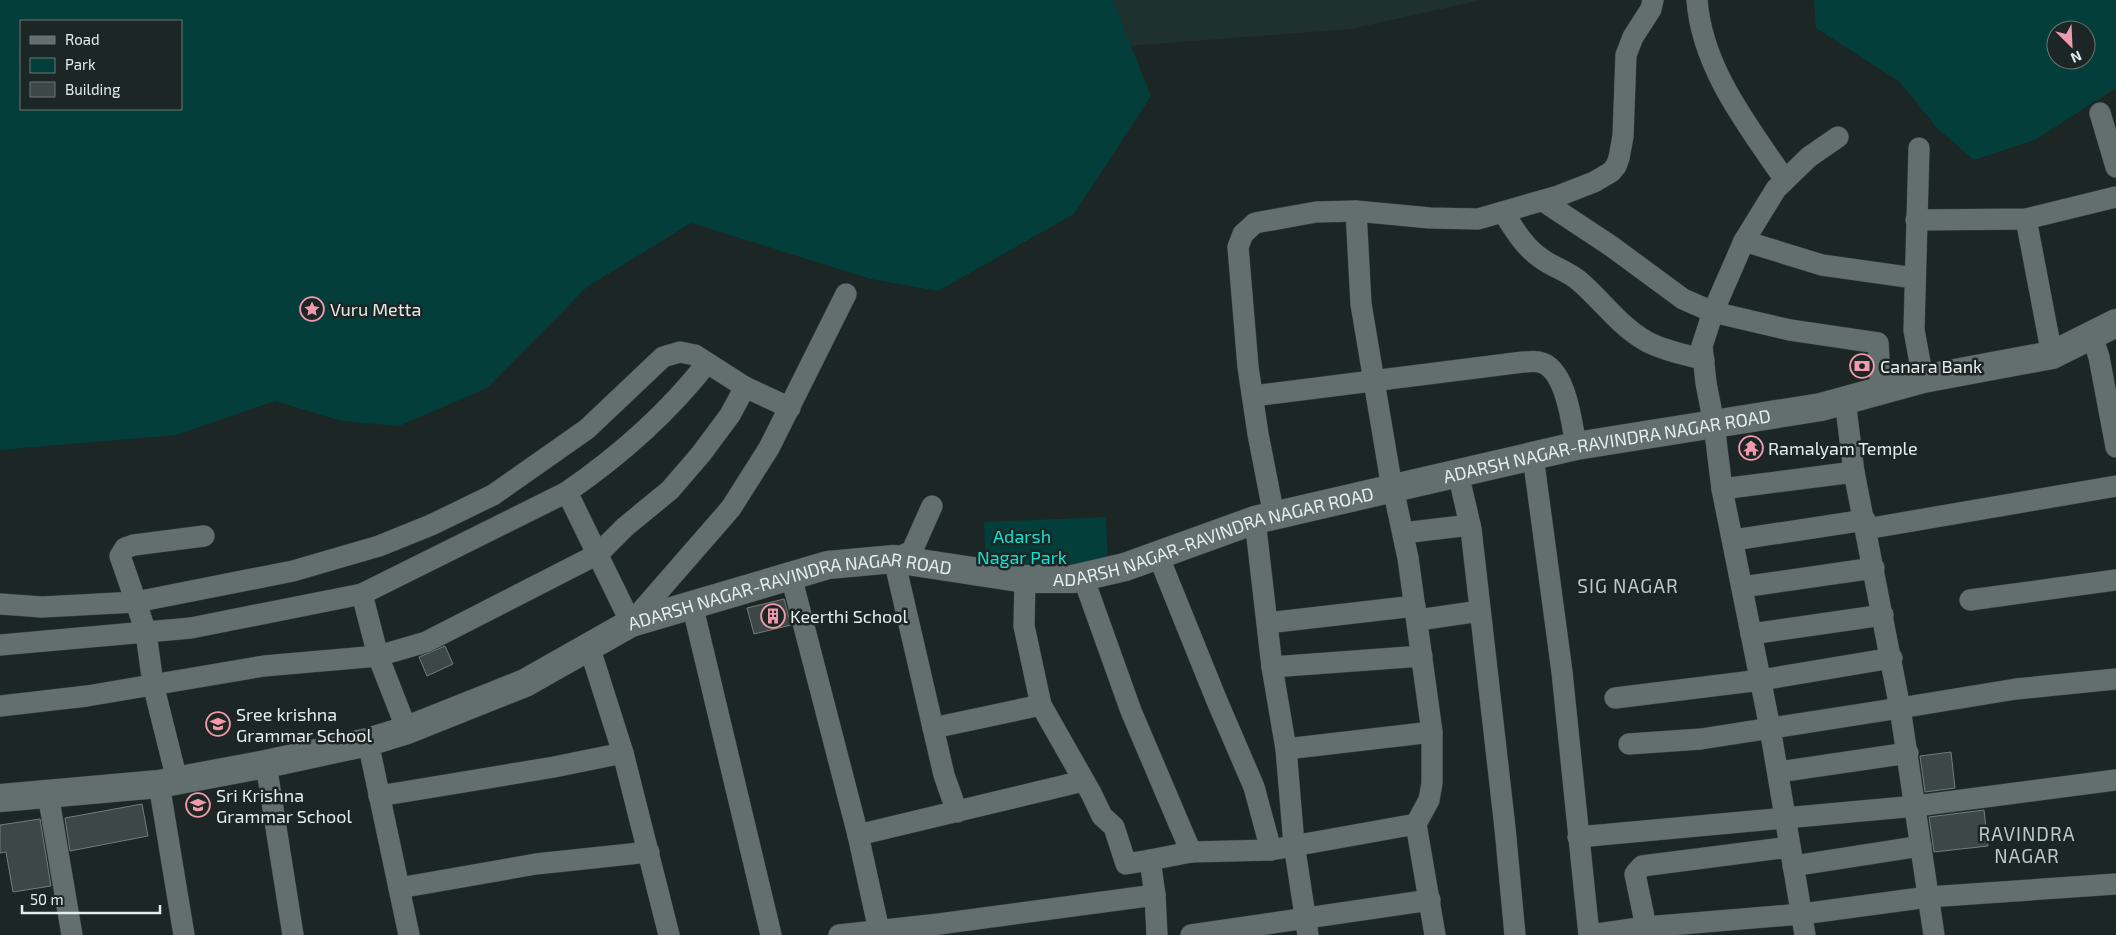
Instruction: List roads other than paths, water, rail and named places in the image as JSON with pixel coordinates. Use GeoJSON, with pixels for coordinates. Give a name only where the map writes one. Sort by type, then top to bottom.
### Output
{"type":"FeatureCollection","features":[{"type":"Feature","properties":{"kind":"street"},"geometry":{"type":"LineString","coordinates":[[1307,927],[1294,844],[1286,749],[1272,667],[1267,622],[1265,518],[1253,396],[1248,368],[1238,248],[1243,234],[1255,223],[1316,212],[1356,211],[1430,218],[1478,219],[1543,201],[1594,182],[1611,172],[1616,166],[1623,136],[1626,55],[1632,37],[1651,9],[1653,0]]}},
{"type":"Feature","properties":{"kind":"street"},"geometry":{"type":"LineString","coordinates":[[1697,0],[1702,32],[1722,83],[1732,103],[1785,180]]}},
{"type":"Feature","properties":{"kind":"street"},"geometry":{"type":"LineString","coordinates":[[2100,113],[2116,167]]}},
{"type":"Feature","properties":{"kind":"street"},"geometry":{"type":"LineString","coordinates":[[1805,935],[1770,728],[1734,540],[1722,489],[1702,346],[1713,312],[1744,241],[1776,189],[1809,157],[1838,138]]}},
{"type":"Feature","properties":{"kind":"street"},"geometry":{"type":"LineString","coordinates":[[1919,148],[1914,330],[1923,379]]}},
{"type":"Feature","properties":{"kind":"street"},"geometry":{"type":"LineString","coordinates":[[1916,220],[2026,219],[2116,197]]}},
{"type":"Feature","properties":{"kind":"street"},"geometry":{"type":"LineString","coordinates":[[1543,201],[1611,246],[1683,300],[1713,312],[1790,330],[1878,343],[1881,391]]}},
{"type":"Feature","properties":{"kind":"street"},"geometry":{"type":"LineString","coordinates":[[1356,211],[1361,304],[1392,488],[1403,533],[1432,732],[1432,783],[1429,800],[1416,824],[1435,935]]}},
{"type":"Feature","properties":{"kind":"street"},"geometry":{"type":"LineString","coordinates":[[1503,212],[1530,250],[1572,275],[1631,330],[1646,341],[1663,348],[1704,360]]}},
{"type":"Feature","properties":{"kind":"street"},"geometry":{"type":"LineString","coordinates":[[2026,219],[2052,355]]}},
{"type":"Feature","properties":{"kind":"street"},"geometry":{"type":"LineString","coordinates":[[1744,241],[1822,265],[1914,278]]}},
{"type":"Feature","properties":{"kind":"street"},"geometry":{"type":"LineString","coordinates":[[567,492],[631,622],[731,508],[770,448],[846,294]]}},
{"type":"Feature","properties":{"kind":"street","name":"ADARSH NAGAR-RAVINDRA NAGAR ROAD"},"geometry":{"type":"LineString","coordinates":[[0,798],[168,782],[266,764],[368,742],[407,730],[525,683],[631,622],[828,565],[894,559],[1026,579],[1073,579],[1125,567],[1265,518],[1576,446],[1821,407],[1923,379],[2052,355],[2102,350],[2116,323]]}},
{"type":"Feature","properties":{"kind":"street"},"geometry":{"type":"LineString","coordinates":[[2102,350],[2116,447]]}},
{"type":"Feature","properties":{"kind":"street"},"geometry":{"type":"LineString","coordinates":[[0,604],[51,606],[136,602],[293,572],[342,555],[379,546],[431,525],[493,495],[579,435],[663,357],[680,352],[695,355],[745,386],[790,408]]}},
{"type":"Feature","properties":{"kind":"street"},"geometry":{"type":"LineString","coordinates":[[1253,396],[1523,362],[1540,362],[1552,369],[1560,382],[1566,398],[1576,446]]}},
{"type":"Feature","properties":{"kind":"street"},"geometry":{"type":"LineString","coordinates":[[0,645],[200,627],[362,594],[567,492],[647,429],[707,363]]}},
{"type":"Feature","properties":{"kind":"street"},"geometry":{"type":"LineString","coordinates":[[0,706],[87,696],[264,666],[378,656],[426,642],[598,554],[625,527],[670,490],[701,454],[730,415],[745,386]]}},
{"type":"Feature","properties":{"kind":"street"},"geometry":{"type":"LineString","coordinates":[[1845,400],[1854,472],[1892,658],[1908,753],[1934,935]]}},
{"type":"Feature","properties":{"kind":"street"},"geometry":{"type":"LineString","coordinates":[[1533,456],[1562,672],[1578,837],[1590,935],[1646,927],[1802,914],[1928,897],[2116,884]]}},
{"type":"Feature","properties":{"kind":"street"},"geometry":{"type":"LineString","coordinates":[[1722,489],[1854,472]]}},
{"type":"Feature","properties":{"kind":"street"},"geometry":{"type":"LineString","coordinates":[[1458,473],[1470,525],[1505,828],[1514,935]]}},
{"type":"Feature","properties":{"kind":"street"},"geometry":{"type":"LineString","coordinates":[[1734,540],[1865,524],[2116,486]]}},
{"type":"Feature","properties":{"kind":"street"},"geometry":{"type":"LineString","coordinates":[[932,506],[912,551],[894,559],[944,775],[957,812]]}},
{"type":"Feature","properties":{"kind":"street"},"geometry":{"type":"LineString","coordinates":[[1403,533],[1470,525]]}},
{"type":"Feature","properties":{"kind":"street"},"geometry":{"type":"LineString","coordinates":[[184,935],[168,782],[146,633],[120,556],[124,548],[134,544],[204,536]]}},
{"type":"Feature","properties":{"kind":"street"},"geometry":{"type":"LineString","coordinates":[[1158,555],[1254,787],[1271,850]]}},
{"type":"Feature","properties":{"kind":"street"},"geometry":{"type":"LineString","coordinates":[[1742,587],[1874,568]]}},
{"type":"Feature","properties":{"kind":"street"},"geometry":{"type":"LineString","coordinates":[[791,576],[858,835],[879,933]]}},
{"type":"Feature","properties":{"kind":"street"},"geometry":{"type":"LineString","coordinates":[[1083,577],[1130,711],[1191,852]]}},
{"type":"Feature","properties":{"kind":"street"},"geometry":{"type":"LineString","coordinates":[[1026,579],[1024,626],[1041,705],[1102,816],[1114,827],[1126,864],[1191,852],[1271,850],[1294,844],[1416,824]]}},
{"type":"Feature","properties":{"kind":"street"},"geometry":{"type":"LineString","coordinates":[[1970,600],[2116,580]]}},
{"type":"Feature","properties":{"kind":"street"},"geometry":{"type":"LineString","coordinates":[[362,594],[378,656],[407,730]]}},
{"type":"Feature","properties":{"kind":"street"},"geometry":{"type":"LineString","coordinates":[[692,604],[771,935]]}},
{"type":"Feature","properties":{"kind":"street"},"geometry":{"type":"LineString","coordinates":[[1267,622],[1480,610]]}},
{"type":"Feature","properties":{"kind":"street"},"geometry":{"type":"LineString","coordinates":[[1751,634],[1883,615]]}},
{"type":"Feature","properties":{"kind":"street"},"geometry":{"type":"LineString","coordinates":[[589,646],[623,753],[669,935]]}},
{"type":"Feature","properties":{"kind":"street"},"geometry":{"type":"LineString","coordinates":[[1272,667],[1422,656]]}},
{"type":"Feature","properties":{"kind":"street"},"geometry":{"type":"LineString","coordinates":[[1615,698],[1761,680],[1892,658]]}},
{"type":"Feature","properties":{"kind":"street"},"geometry":{"type":"LineString","coordinates":[[1628,744],[1701,738],[2016,689],[2116,679]]}},
{"type":"Feature","properties":{"kind":"street"},"geometry":{"type":"LineString","coordinates":[[933,728],[1041,705]]}},
{"type":"Feature","properties":{"kind":"street"},"geometry":{"type":"LineString","coordinates":[[1286,749],[1432,732]]}},
{"type":"Feature","properties":{"kind":"street"},"geometry":{"type":"LineString","coordinates":[[368,742],[409,935]]}},
{"type":"Feature","properties":{"kind":"street"},"geometry":{"type":"LineString","coordinates":[[379,796],[623,753]]}},
{"type":"Feature","properties":{"kind":"street"},"geometry":{"type":"LineString","coordinates":[[1778,772],[1908,753]]}},
{"type":"Feature","properties":{"kind":"street"},"geometry":{"type":"LineString","coordinates":[[266,764],[293,935]]}},
{"type":"Feature","properties":{"kind":"street"},"geometry":{"type":"LineString","coordinates":[[1578,837],[1916,806],[2116,780]]}},
{"type":"Feature","properties":{"kind":"street"},"geometry":{"type":"LineString","coordinates":[[858,835],[1083,781]]}},
{"type":"Feature","properties":{"kind":"street"},"geometry":{"type":"LineString","coordinates":[[48,794],[72,935]]}},
{"type":"Feature","properties":{"kind":"street"},"geometry":{"type":"LineString","coordinates":[[1646,927],[1635,874],[1637,869],[1642,866],[1792,857],[1921,846]]}},
{"type":"Feature","properties":{"kind":"street"},"geometry":{"type":"LineString","coordinates":[[399,888],[536,864],[649,852]]}},
{"type":"Feature","properties":{"kind":"street"},"geometry":{"type":"LineString","coordinates":[[1150,860],[1155,895],[1157,935]]}},
{"type":"Feature","properties":{"kind":"street"},"geometry":{"type":"LineString","coordinates":[[839,935],[879,933],[1155,895]]}},
{"type":"Feature","properties":{"kind":"street"},"geometry":{"type":"LineString","coordinates":[[1191,935],[1307,927],[1430,900]]}},
{"type":"Feature","properties":{"kind":"place","name":"Vuru Metta"},"geometry":{"type":"Point","coordinates":[312,309]}},
{"type":"Feature","properties":{"kind":"place","name":"Canara Bank"},"geometry":{"type":"Point","coordinates":[1862,366]}},
{"type":"Feature","properties":{"kind":"place","name":"Ramalyam Temple"},"geometry":{"type":"Point","coordinates":[1751,448]}},
{"type":"Feature","properties":{"kind":"place","name":"Keerthi School"},"geometry":{"type":"Point","coordinates":[773,616]}},
{"type":"Feature","properties":{"kind":"place","name":"Sree krishna Grammar School"},"geometry":{"type":"Point","coordinates":[218,724]}},
{"type":"Feature","properties":{"kind":"place","name":"Sri Krishna Grammar School"},"geometry":{"type":"Point","coordinates":[198,805]}},
{"type":"Feature","properties":{"kind":"district","name":"SIG NAGAR"},"geometry":{"type":"Point","coordinates":[1628,585]}},
{"type":"Feature","properties":{"kind":"district","name":"RAVINDRA NAGAR"},"geometry":{"type":"Point","coordinates":[2027,844]}},
{"type":"Feature","properties":{"kind":"park label","name":"Adarsh Nagar Park"},"geometry":{"type":"Point","coordinates":[1022,546]}}]}
